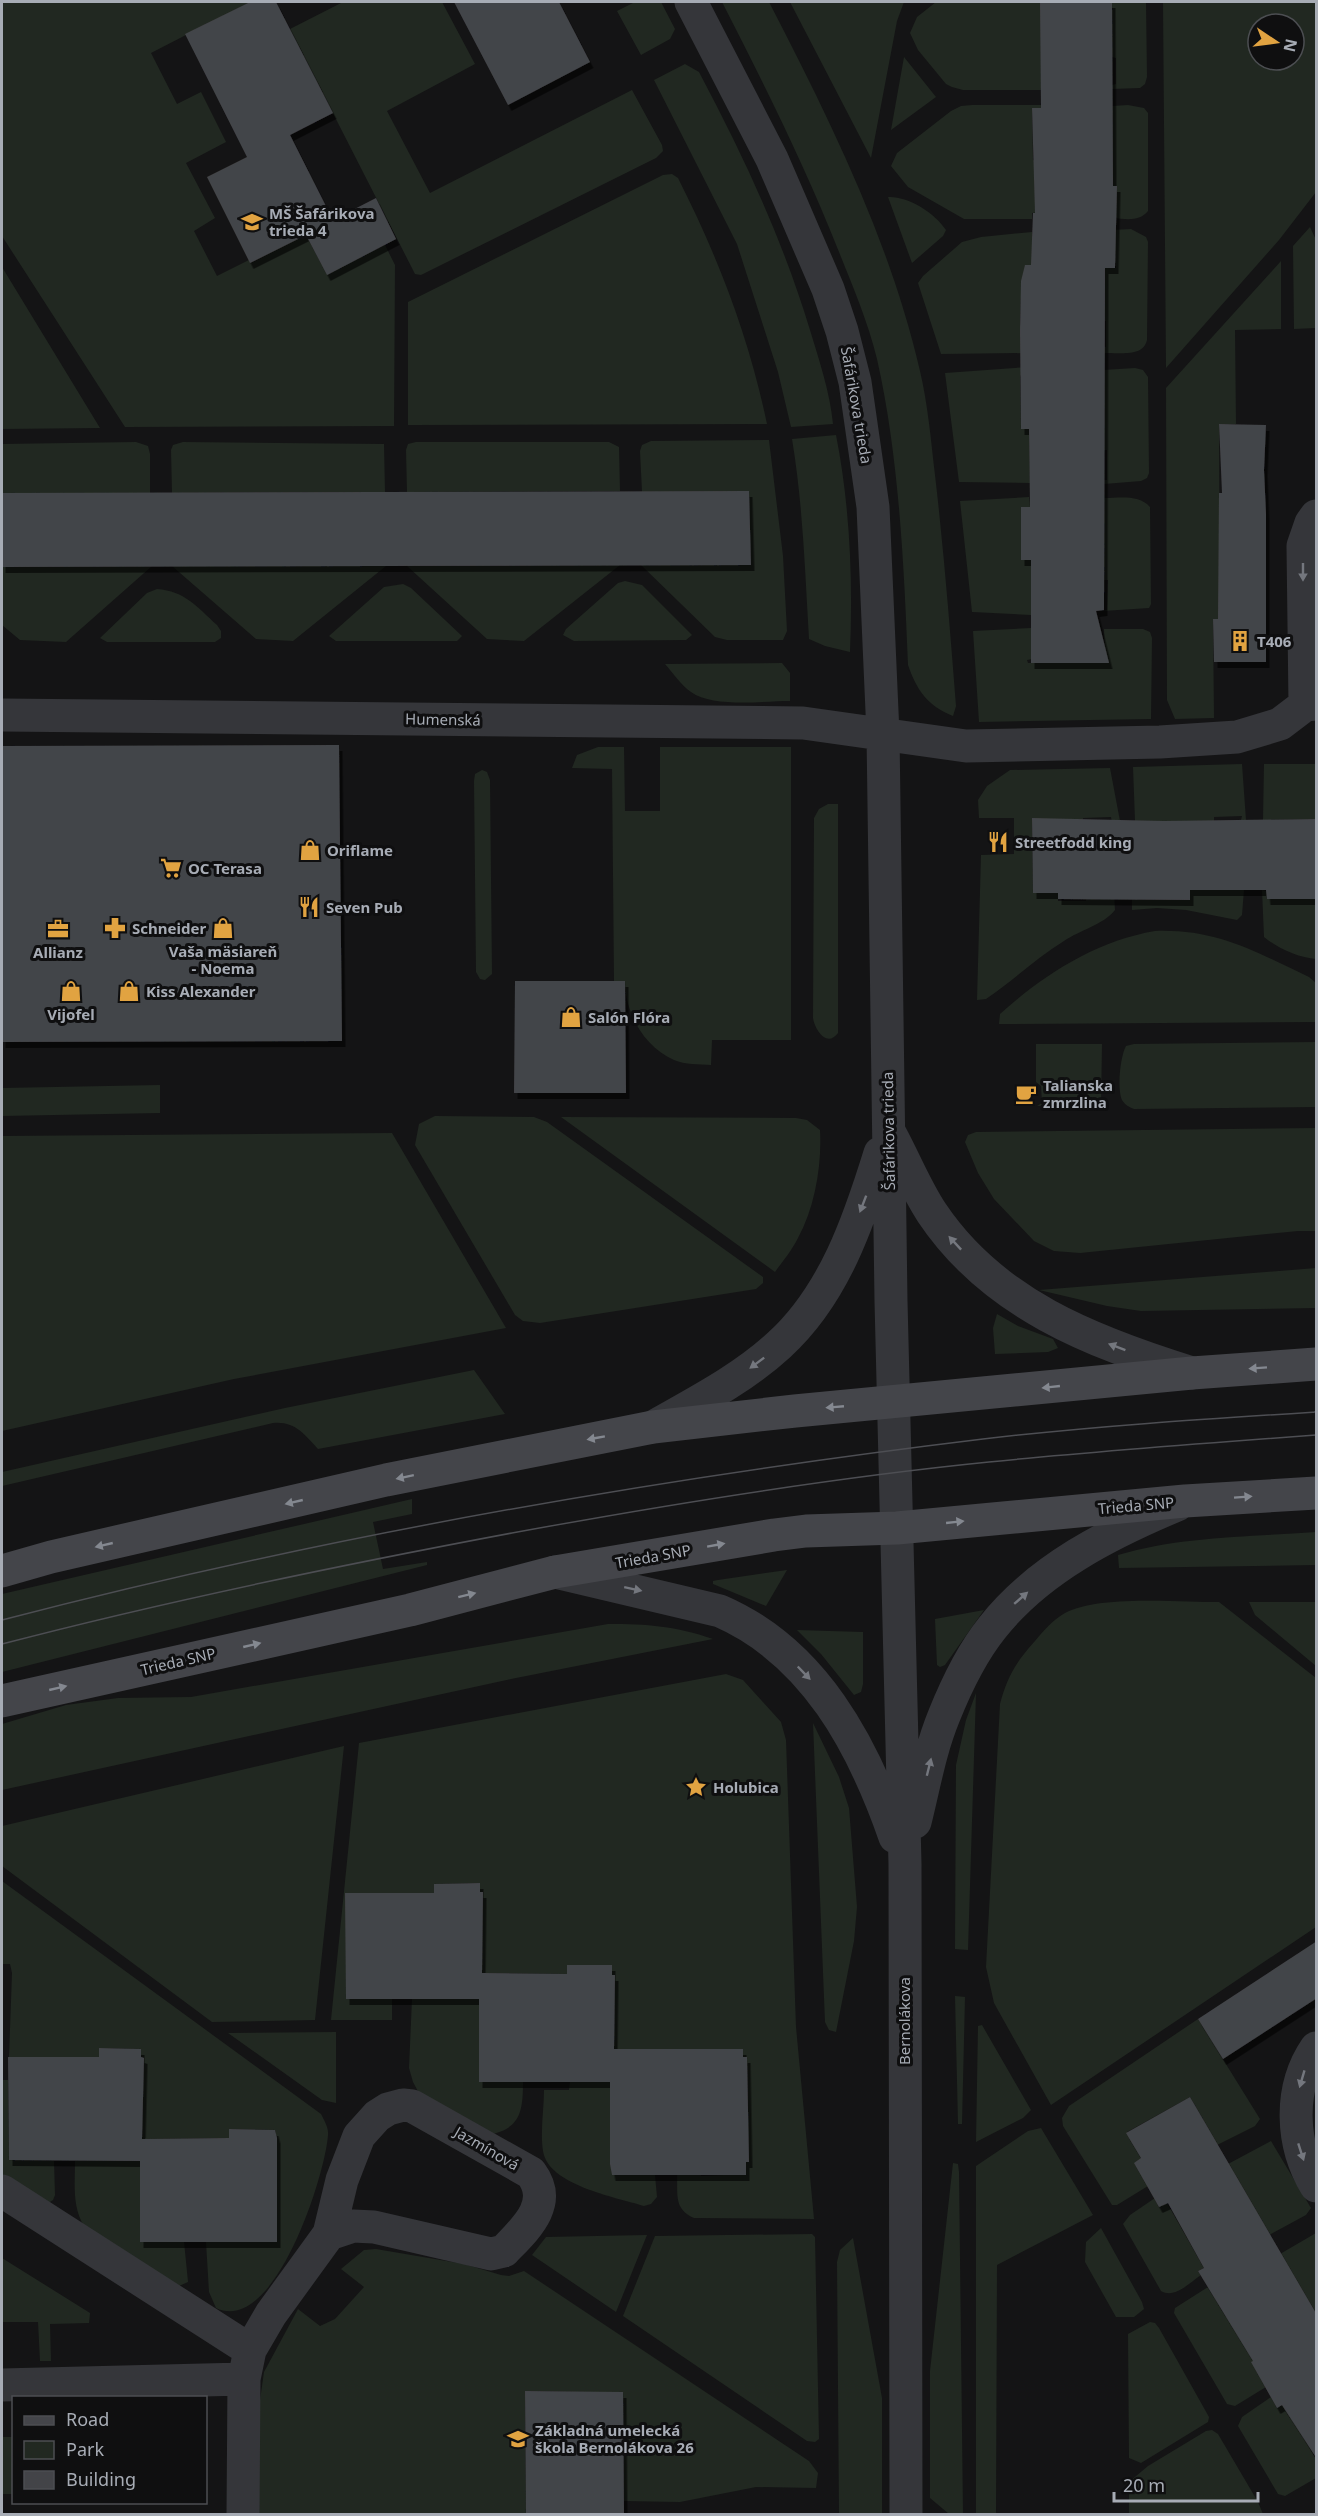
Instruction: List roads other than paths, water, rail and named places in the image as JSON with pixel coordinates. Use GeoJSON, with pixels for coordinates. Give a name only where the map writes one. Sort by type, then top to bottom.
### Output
{"type":"FeatureCollection","features":[{"type":"Feature","properties":{"kind":"street","name":"Šafárikova trieda"},"geometry":{"type":"LineString","coordinates":[[691,2],[772,159],[828,288],[845,341],[864,429],[873,507],[884,734],[888,1128],[897,1528]]}},
{"type":"Feature","properties":{"kind":"street"},"geometry":{"type":"LineString","coordinates":[[884,734],[966,746],[1215,739],[1258,732],[1280,724],[1311,704],[1304,546],[1311,523],[1317,516]]}},
{"type":"Feature","properties":{"kind":"street","name":"Humenská"},"geometry":{"type":"LineString","coordinates":[[2,715],[803,723],[884,734]]}},
{"type":"Feature","properties":{"kind":"street"},"geometry":{"type":"LineString","coordinates":[[888,1128],[930,1211],[950,1237],[976,1264],[1020,1300],[1052,1320],[1084,1335],[1192,1373]]}},
{"type":"Feature","properties":{"kind":"street"},"geometry":{"type":"LineString","coordinates":[[654,1427],[734,1380],[780,1344],[815,1305],[845,1250],[869,1188],[888,1128]]}},
{"type":"Feature","properties":{"kind":"street"},"geometry":{"type":"LineString","coordinates":[[2,1571],[63,1554],[386,1480],[654,1427],[1192,1373],[1317,1364]]}},
{"type":"Feature","properties":{"kind":"street","name":"Trieda SNP"},"geometry":{"type":"LineString","coordinates":[[2,1701],[410,1610],[555,1572],[806,1531],[897,1528],[1185,1501],[1317,1493]]}},
{"type":"Feature","properties":{"kind":"street"},"geometry":{"type":"LineString","coordinates":[[905,1864],[933,1749],[944,1717],[976,1653],[992,1628],[1029,1591],[1077,1555],[1144,1518],[1185,1501]]}},
{"type":"Feature","properties":{"kind":"street","name":"Bernolákova"},"geometry":{"type":"LineString","coordinates":[[897,1528],[905,1864],[906,2514]]}},
{"type":"Feature","properties":{"kind":"street"},"geometry":{"type":"LineString","coordinates":[[555,1572],[720,1611],[738,1619],[768,1640],[802,1670],[827,1698],[844,1722],[876,1786],[905,1864]]}},
{"type":"Feature","properties":{"kind":"street"},"geometry":{"type":"LineString","coordinates":[[1317,2048],[1308,2061],[1300,2088],[1296,2114],[1297,2141],[1306,2167],[1317,2186]]}},
{"type":"Feature","properties":{"kind":"street","name":"Jazmínová"},"geometry":{"type":"LineString","coordinates":[[243,2514],[247,2365],[271,2314],[329,2234],[342,2180],[359,2136],[377,2116],[402,2105],[422,2111],[531,2173],[541,2191],[534,2217],[508,2247],[497,2253],[491,2254],[374,2227],[353,2226],[329,2234]]}},
{"type":"Feature","properties":{"kind":"street"},"geometry":{"type":"LineString","coordinates":[[2,2191],[247,2365]]}},
{"type":"Feature","properties":{"kind":"street"},"geometry":{"type":"LineString","coordinates":[[2,2385],[247,2365]]}},
{"type":"Feature","properties":{"kind":"tram line"},"geometry":{"type":"LineString","coordinates":[[2,1620],[123,1590],[367,1536],[735,1472],[1024,1434],[1316,1412]]}},
{"type":"Feature","properties":{"kind":"tram line"},"geometry":{"type":"LineString","coordinates":[[2,1644],[192,1598],[320,1571],[512,1533],[690,1502],[809,1484],[989,1462],[1316,1435]]}},
{"type":"Feature","properties":{"kind":"place","name":"MŠ Šafárikova trieda 4"},"geometry":{"type":"Point","coordinates":[252,222]}},
{"type":"Feature","properties":{"kind":"place","name":"T406"},"geometry":{"type":"Point","coordinates":[1240,641]}},
{"type":"Feature","properties":{"kind":"place","name":"Streetfodd king"},"geometry":{"type":"Point","coordinates":[998,842]}},
{"type":"Feature","properties":{"kind":"place","name":"Oriflame"},"geometry":{"type":"Point","coordinates":[310,850]}},
{"type":"Feature","properties":{"kind":"place","name":"OC Terasa"},"geometry":{"type":"Point","coordinates":[171,868]}},
{"type":"Feature","properties":{"kind":"place","name":"Seven Pub"},"geometry":{"type":"Point","coordinates":[309,907]}},
{"type":"Feature","properties":{"kind":"place","name":"Schneider"},"geometry":{"type":"Point","coordinates":[115,928]}},
{"type":"Feature","properties":{"kind":"place","name":"Vaša mäsiareň - Noema"},"geometry":{"type":"Point","coordinates":[223,928]}},
{"type":"Feature","properties":{"kind":"place","name":"Allianz"},"geometry":{"type":"Point","coordinates":[58,929]}},
{"type":"Feature","properties":{"kind":"place","name":"Vijofel"},"geometry":{"type":"Point","coordinates":[71,991]}},
{"type":"Feature","properties":{"kind":"place","name":"Kiss Alexander"},"geometry":{"type":"Point","coordinates":[129,991]}},
{"type":"Feature","properties":{"kind":"place","name":"Salón Flóra"},"geometry":{"type":"Point","coordinates":[571,1017]}},
{"type":"Feature","properties":{"kind":"place","name":"Talianska zmrzlina"},"geometry":{"type":"Point","coordinates":[1026,1094]}},
{"type":"Feature","properties":{"kind":"place","name":"Holubica"},"geometry":{"type":"Point","coordinates":[696,1787]}},
{"type":"Feature","properties":{"kind":"place","name":"Základná umelecká škola Bernolákova 26"},"geometry":{"type":"Point","coordinates":[518,2439]}}]}
